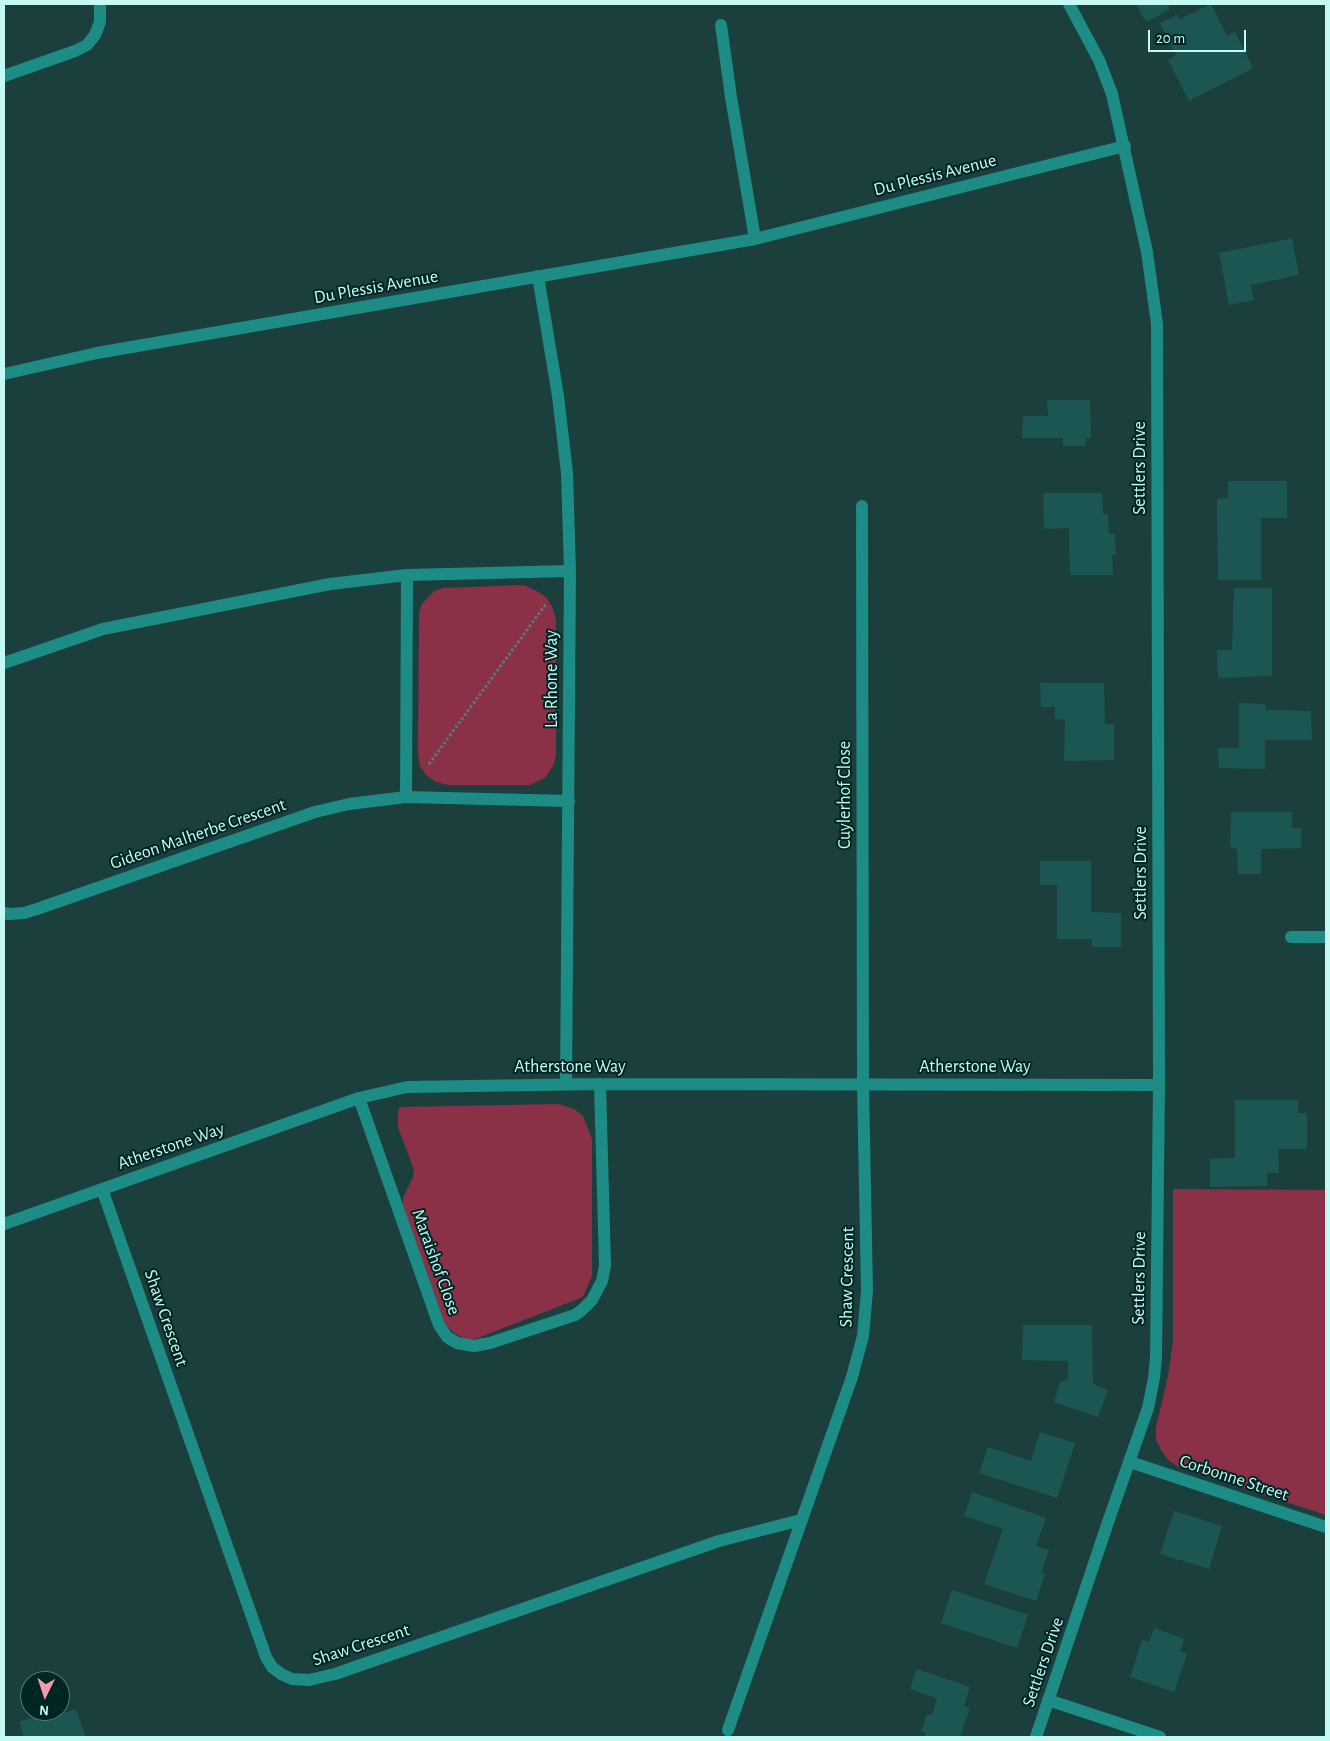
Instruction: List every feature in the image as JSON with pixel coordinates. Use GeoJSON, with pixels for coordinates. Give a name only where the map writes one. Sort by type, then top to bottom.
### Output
{"type":"FeatureCollection","features":[{"type":"Feature","properties":{"kind":"street"},"geometry":{"type":"LineString","coordinates":[[4,76],[87,45],[95,35],[100,22],[100,4]]}},
{"type":"Feature","properties":{"kind":"street","name":"Settlers Drive"},"geometry":{"type":"LineString","coordinates":[[1036,1737],[1148,1408],[1156,1358],[1159,1085],[1157,324],[1150,268],[1118,115],[1106,76],[1069,4]]}},
{"type":"Feature","properties":{"kind":"street"},"geometry":{"type":"LineString","coordinates":[[721,25],[755,239]]}},
{"type":"Feature","properties":{"kind":"street","name":"Du Plessis Avenue"},"geometry":{"type":"LineString","coordinates":[[4,374],[97,352],[755,239],[1124,146]]}},
{"type":"Feature","properties":{"kind":"street","name":"La Rhone Way"},"geometry":{"type":"LineString","coordinates":[[538,276],[558,396],[567,473],[570,571],[566,1084]]}},
{"type":"Feature","properties":{"kind":"street","name":"Cuylerhof Close"},"geometry":{"type":"LineString","coordinates":[[862,506],[863,1085]]}},
{"type":"Feature","properties":{"kind":"street"},"geometry":{"type":"LineString","coordinates":[[4,663],[103,628],[330,584],[407,574],[570,571]]}},
{"type":"Feature","properties":{"kind":"street"},"geometry":{"type":"LineString","coordinates":[[406,796],[407,574]]}},
{"type":"Feature","properties":{"kind":"street","name":"Gideon Malherbe Crescent"},"geometry":{"type":"LineString","coordinates":[[4,913],[24,913],[37,909],[315,812],[349,804],[406,796],[569,801]]}},
{"type":"Feature","properties":{"kind":"street"},"geometry":{"type":"LineString","coordinates":[[1291,938],[1326,937]]}},
{"type":"Feature","properties":{"kind":"street","name":"Atherstone Way"},"geometry":{"type":"LineString","coordinates":[[4,1224],[359,1098],[407,1087],[566,1084],[1159,1085]]}},
{"type":"Feature","properties":{"kind":"street","name":"Maraishof Close"},"geometry":{"type":"LineString","coordinates":[[359,1098],[439,1325],[447,1337],[457,1343],[474,1346],[490,1343],[575,1315],[592,1300],[602,1281],[605,1266],[600,1084]]}},
{"type":"Feature","properties":{"kind":"street","name":"Shaw Crescent"},"geometry":{"type":"LineString","coordinates":[[728,1730],[852,1377],[863,1336],[867,1291],[863,1085]]}},
{"type":"Feature","properties":{"kind":"street","name":"Shaw Crescent"},"geometry":{"type":"LineString","coordinates":[[102,1189],[266,1657],[272,1667],[281,1674],[292,1679],[309,1680],[335,1674],[719,1541],[801,1520]]}},
{"type":"Feature","properties":{"kind":"street","name":"Corbonne Street"},"geometry":{"type":"LineString","coordinates":[[1130,1462],[1326,1527]]}},
{"type":"Feature","properties":{"kind":"street"},"geometry":{"type":"LineString","coordinates":[[1048,1700],[1160,1737]]}},
{"type":"Feature","properties":{"kind":"path"},"geometry":{"type":"LineString","coordinates":[[406,796],[547,603]]}},
{"type":"Feature","properties":{"kind":"shaded area"},"geometry":{"type":"Polygon","coordinates":[[[524,585],[547,598],[556,620],[556,755],[554,764],[545,778],[530,785],[448,785],[436,782],[427,776],[420,766],[418,754],[419,612],[422,604],[434,591],[443,588],[524,585]]]}},
{"type":"Feature","properties":{"kind":"shaded area"},"geometry":{"type":"Polygon","coordinates":[[[559,1104],[574,1109],[583,1116],[592,1139],[592,1276],[583,1297],[478,1338],[468,1340],[454,1333],[445,1324],[403,1205],[403,1198],[413,1177],[414,1170],[398,1127],[398,1111],[400,1107],[559,1104]]]}},
{"type":"Feature","properties":{"kind":"shaded area"},"geometry":{"type":"Polygon","coordinates":[[[1173,1189],[1326,1190],[1326,1515],[1179,1467],[1168,1460],[1161,1450],[1156,1439],[1156,1427],[1168,1376],[1173,1341],[1173,1189]]]}},
{"type":"Feature","properties":{"kind":"building"},"geometry":{"type":"Polygon","coordinates":[[[1136,4],[1167,4],[1170,9],[1146,22],[1136,4]]]}},
{"type":"Feature","properties":{"kind":"building"},"geometry":{"type":"Polygon","coordinates":[[[1211,4],[1227,36],[1235,32],[1253,68],[1189,101],[1168,60],[1176,55],[1160,23],[1177,15],[1179,20],[1211,4]]]}},
{"type":"Feature","properties":{"kind":"building"},"geometry":{"type":"Polygon","coordinates":[[[1292,238],[1299,275],[1251,285],[1254,300],[1229,305],[1219,253],[1292,238]]]}},
{"type":"Feature","properties":{"kind":"building"},"geometry":{"type":"Polygon","coordinates":[[[1047,400],[1090,400],[1091,438],[1086,438],[1085,446],[1063,446],[1063,438],[1022,438],[1023,416],[1048,416],[1047,400]]]}},
{"type":"Feature","properties":{"kind":"building"},"geometry":{"type":"Polygon","coordinates":[[[1228,481],[1287,481],[1287,518],[1261,518],[1261,580],[1218,580],[1217,499],[1228,498],[1228,481]]]}},
{"type":"Feature","properties":{"kind":"building"},"geometry":{"type":"Polygon","coordinates":[[[1043,493],[1102,493],[1103,514],[1108,515],[1109,534],[1115,534],[1116,555],[1112,555],[1113,575],[1070,575],[1069,528],[1044,529],[1043,493]]]}},
{"type":"Feature","properties":{"kind":"building"},"geometry":{"type":"Polygon","coordinates":[[[1234,588],[1272,588],[1272,676],[1218,678],[1217,650],[1232,650],[1234,588]]]}},
{"type":"Feature","properties":{"kind":"building"},"geometry":{"type":"Polygon","coordinates":[[[1040,683],[1104,683],[1105,724],[1114,724],[1114,760],[1064,761],[1065,720],[1055,719],[1055,707],[1041,707],[1040,683]]]}},
{"type":"Feature","properties":{"kind":"building"},"geometry":{"type":"Polygon","coordinates":[[[1239,703],[1265,704],[1266,710],[1311,711],[1312,740],[1265,740],[1265,769],[1219,768],[1218,748],[1239,748],[1239,703]]]}},
{"type":"Feature","properties":{"kind":"building"},"geometry":{"type":"Polygon","coordinates":[[[1231,812],[1292,812],[1292,828],[1301,828],[1301,848],[1261,849],[1261,874],[1238,874],[1237,849],[1230,847],[1231,812]]]}},
{"type":"Feature","properties":{"kind":"building"},"geometry":{"type":"Polygon","coordinates":[[[1040,861],[1091,861],[1091,912],[1121,913],[1121,947],[1092,947],[1092,939],[1057,939],[1057,885],[1040,885],[1040,861]]]}},
{"type":"Feature","properties":{"kind":"building"},"geometry":{"type":"Polygon","coordinates":[[[1235,1100],[1298,1100],[1298,1113],[1307,1113],[1307,1149],[1278,1149],[1279,1173],[1267,1173],[1267,1186],[1210,1187],[1210,1159],[1235,1158],[1235,1100]]]}},
{"type":"Feature","properties":{"kind":"building"},"geometry":{"type":"Polygon","coordinates":[[[1023,1325],[1092,1325],[1093,1384],[1108,1390],[1098,1417],[1054,1402],[1060,1382],[1068,1380],[1068,1361],[1022,1360],[1023,1325]]]}},
{"type":"Feature","properties":{"kind":"building"},"geometry":{"type":"Polygon","coordinates":[[[1040,1432],[1075,1443],[1057,1498],[979,1473],[988,1447],[1031,1461],[1040,1432]]]}},
{"type":"Feature","properties":{"kind":"building"},"geometry":{"type":"Polygon","coordinates":[[[972,1492],[1046,1518],[1036,1546],[1049,1550],[1041,1574],[1045,1574],[1036,1601],[984,1584],[1003,1529],[964,1516],[972,1492]]]}},
{"type":"Feature","properties":{"kind":"building"},"geometry":{"type":"Polygon","coordinates":[[[1174,1511],[1222,1526],[1209,1569],[1160,1554],[1174,1511]]]}},
{"type":"Feature","properties":{"kind":"building"},"geometry":{"type":"Polygon","coordinates":[[[952,1590],[1028,1615],[1017,1648],[941,1623],[952,1590]]]}},
{"type":"Feature","properties":{"kind":"building"},"geometry":{"type":"Polygon","coordinates":[[[1154,1628],[1184,1639],[1180,1651],[1187,1654],[1174,1692],[1130,1677],[1142,1640],[1149,1642],[1154,1628]]]}},
{"type":"Feature","properties":{"kind":"building"},"geometry":{"type":"Polygon","coordinates":[[[916,1669],[970,1687],[964,1706],[970,1708],[960,1737],[925,1737],[926,1733],[921,1732],[927,1714],[932,1715],[937,1698],[910,1689],[916,1669]]]}},
{"type":"Feature","properties":{"kind":"building"},"geometry":{"type":"Polygon","coordinates":[[[76,1709],[86,1737],[24,1737],[19,1722],[70,1721],[70,1711],[76,1709]]]}}]}
